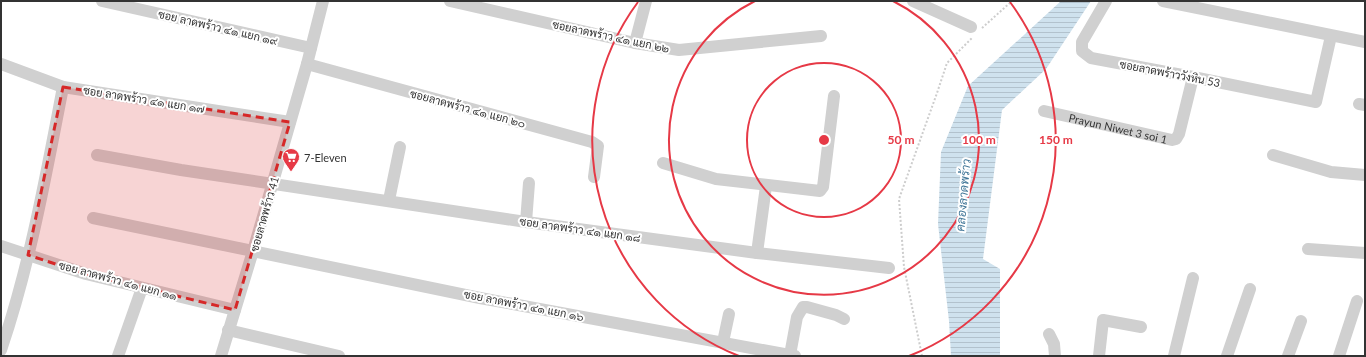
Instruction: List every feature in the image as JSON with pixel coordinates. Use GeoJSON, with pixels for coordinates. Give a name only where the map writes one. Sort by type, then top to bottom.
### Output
{"type":"FeatureCollection","features":[{"type":"Feature","properties":{"kind":"street","name":"ซอย ลาดพร้าว ๔๑ แยก ๑๙"},"geometry":{"type":"LineString","coordinates":[[102,1],[311,48]]}},
{"type":"Feature","properties":{"kind":"street","name":"ซอยลาดพร้าว 41"},"geometry":{"type":"LineString","coordinates":[[221,356],[307,64],[323,1]]}},
{"type":"Feature","properties":{"kind":"street","name":"ซอยลาดพร้าว ๔๑ แยก ๒๒"},"geometry":{"type":"LineString","coordinates":[[450,1],[635,43],[679,50],[821,36]]}},
{"type":"Feature","properties":{"kind":"street"},"geometry":{"type":"LineString","coordinates":[[635,43],[646,1]]}},
{"type":"Feature","properties":{"kind":"street"},"geometry":{"type":"LineString","coordinates":[[913,1],[976,30]]}},
{"type":"Feature","properties":{"kind":"street","name":"ซอยลาดพร้าววังหิน 53"},"geometry":{"type":"LineString","coordinates":[[1106,1],[1082,42],[1082,51],[1091,58],[1316,102],[1331,36]]}},
{"type":"Feature","properties":{"kind":"street"},"geometry":{"type":"LineString","coordinates":[[1163,1],[1365,42]]}},
{"type":"Feature","properties":{"kind":"street","name":"ซอย ลาดพร้าว ๔๑ แยก ๑๗"},"geometry":{"type":"LineString","coordinates":[[1,64],[63,87],[290,122]]}},
{"type":"Feature","properties":{"kind":"street","name":"ซอยลาดพร้าว ๔๑ แยก ๒๐"},"geometry":{"type":"LineString","coordinates":[[307,64],[592,142],[598,146],[594,177]]}},
{"type":"Feature","properties":{"kind":"street","name":"Prayun Niwet 3 soi 1"},"geometry":{"type":"LineString","coordinates":[[1044,112],[1172,140],[1176,139],[1179,134],[1193,77]]}},
{"type":"Feature","properties":{"kind":"street"},"geometry":{"type":"LineString","coordinates":[[1,350],[14,311],[28,255],[44,185],[63,87]]}},
{"type":"Feature","properties":{"kind":"street"},"geometry":{"type":"LineString","coordinates":[[663,163],[716,179],[818,192],[822,190],[834,96]]}},
{"type":"Feature","properties":{"kind":"street"},"geometry":{"type":"LineString","coordinates":[[389,200],[400,147]]}},
{"type":"Feature","properties":{"kind":"street","name":"ซอย ลาดพร้าว ๔๑ แยก ๑๘"},"geometry":{"type":"LineString","coordinates":[[97,155],[272,184],[389,200],[526,222],[757,254],[889,268]]}},
{"type":"Feature","properties":{"kind":"street"},"geometry":{"type":"LineString","coordinates":[[1273,155],[1331,172],[1365,174]]}},
{"type":"Feature","properties":{"kind":"street"},"geometry":{"type":"LineString","coordinates":[[526,222],[529,183]]}},
{"type":"Feature","properties":{"kind":"street"},"geometry":{"type":"LineString","coordinates":[[757,254],[766,186]]}},
{"type":"Feature","properties":{"kind":"street","name":"ซอย ลาดพร้าว ๔๑ แยก ๑๖"},"geometry":{"type":"LineString","coordinates":[[93,218],[480,298],[792,355]]}},
{"type":"Feature","properties":{"kind":"street","name":"ซอย ลาดพร้าว ๔๑ แยก ๑๑"},"geometry":{"type":"LineString","coordinates":[[1,246],[86,274],[235,310]]}},
{"type":"Feature","properties":{"kind":"street"},"geometry":{"type":"LineString","coordinates":[[1308,249],[1365,253]]}},
{"type":"Feature","properties":{"kind":"street"},"geometry":{"type":"LineString","coordinates":[[1174,356],[1193,278]]}},
{"type":"Feature","properties":{"kind":"street"},"geometry":{"type":"LineString","coordinates":[[118,356],[142,288]]}},
{"type":"Feature","properties":{"kind":"street"},"geometry":{"type":"LineString","coordinates":[[1227,356],[1250,289]]}},
{"type":"Feature","properties":{"kind":"street"},"geometry":{"type":"LineString","coordinates":[[1339,356],[1357,301]]}},
{"type":"Feature","properties":{"kind":"street"},"geometry":{"type":"LineString","coordinates":[[792,355],[798,317],[804,307],[836,315],[844,319]]}},
{"type":"Feature","properties":{"kind":"street"},"geometry":{"type":"LineString","coordinates":[[723,342],[729,314]]}},
{"type":"Feature","properties":{"kind":"street"},"geometry":{"type":"LineString","coordinates":[[1099,356],[1103,320],[1141,327]]}},
{"type":"Feature","properties":{"kind":"street"},"geometry":{"type":"LineString","coordinates":[[1288,356],[1301,321]]}},
{"type":"Feature","properties":{"kind":"street"},"geometry":{"type":"LineString","coordinates":[[228,330],[339,356]]}},
{"type":"Feature","properties":{"kind":"street"},"geometry":{"type":"LineString","coordinates":[[1049,334],[1054,344],[1055,356]]}},
{"type":"Feature","properties":{"kind":"path"},"geometry":{"type":"LineString","coordinates":[[922,356],[904,267],[899,199],[938,93],[947,63],[976,30],[1012,1]]}},
{"type":"Feature","properties":{"kind":"highlighted area"},"geometry":{"type":"Polygon","coordinates":[[[63,87],[290,122],[235,310],[86,274],[28,255],[63,87]]]}},
{"type":"Feature","properties":{"kind":"water","name":"คลองลาดพร้าว"},"geometry":{"type":"Polygon","coordinates":[[[1061,1],[1091,1],[1046,69],[1002,110],[983,259],[1000,269],[1000,356],[951,356],[949,321],[938,224],[941,152],[968,86],[1061,1]]]}},
{"type":"Feature","properties":{"kind":"place","name":"7-Eleven"},"geometry":{"type":"Point","coordinates":[291,172]}}]}
